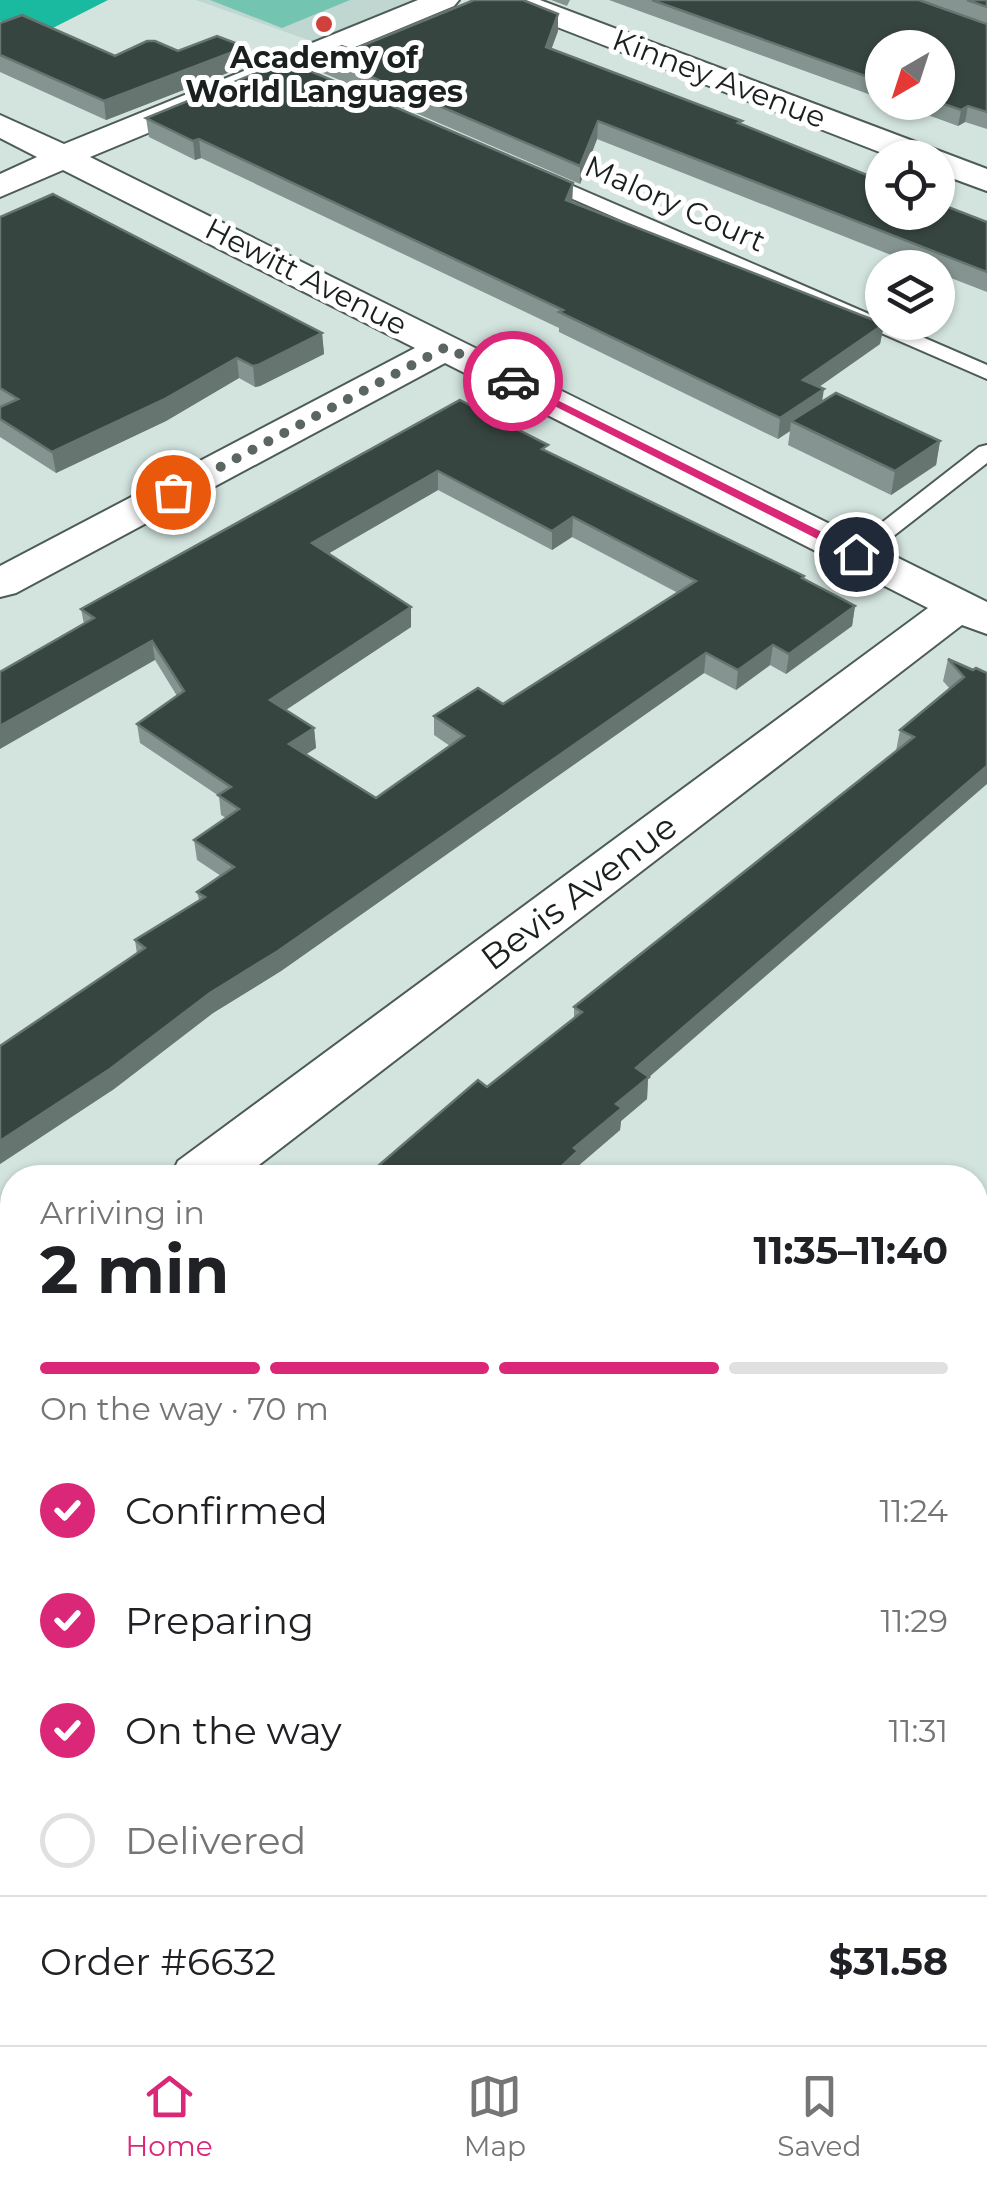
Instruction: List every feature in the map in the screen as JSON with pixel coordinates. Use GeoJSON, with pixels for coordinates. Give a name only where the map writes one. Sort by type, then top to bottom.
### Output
{"type":"FeatureCollection","features":[{"type":"Feature","properties":{"kind":"street"},"geometry":{"type":"LineString","coordinates":[[0,188],[65,158],[294,70],[444,0]]}},
{"type":"Feature","properties":{"kind":"street","name":"Kinney Avenue"},"geometry":{"type":"LineString","coordinates":[[513,0],[879,140]]}},
{"type":"Feature","properties":{"kind":"street","name":"Hewitt Avenue"},"geometry":{"type":"LineString","coordinates":[[0,125],[973,613]]}},
{"type":"Feature","properties":{"kind":"street"},"geometry":{"type":"LineString","coordinates":[[955,169],[987,181]]}},
{"type":"Feature","properties":{"kind":"street"},"geometry":{"type":"LineString","coordinates":[[0,584],[446,347]]}},
{"type":"Feature","properties":{"kind":"street","name":"Bevis Avenue"},"geometry":{"type":"LineString","coordinates":[[217,1165],[973,613]]}},
{"type":"Feature","properties":{"kind":"lane","name":"Malory Court"},"geometry":{"type":"LineString","coordinates":[[520,169],[987,373]]}},
{"type":"Feature","properties":{"kind":"lane"},"geometry":{"type":"LineString","coordinates":[[856,554],[987,452]]}},
{"type":"Feature","properties":{"kind":"shaded area","name":"Academy of World Languages"},"geometry":{"type":"Polygon","coordinates":[[[196,0],[444,0],[328,47],[196,0]]]}},
{"type":"Feature","properties":{"kind":"green space"},"geometry":{"type":"Polygon","coordinates":[[[0,0],[108,0],[45,32],[0,21],[0,0]]]}},
{"type":"Feature","properties":{"kind":"green space"},"geometry":{"type":"Polygon","coordinates":[[[210,0],[350,0],[282,28],[210,0]]]}},
{"type":"Feature","properties":{"kind":"building"},"geometry":{"type":"Polygon","coordinates":[[[474,0],[523,0],[558,14],[546,47],[742,121],[738,123],[865,174],[865,225],[598,121],[580,166],[320,55],[342,46],[352,50],[474,0]]]}},
{"type":"Feature","properties":{"kind":"building"},"geometry":{"type":"Polygon","coordinates":[[[652,0],[919,0],[987,24],[987,112],[968,106],[955,108],[955,30],[865,30],[865,76],[652,0]]]}},
{"type":"Feature","properties":{"kind":"building"},"geometry":{"type":"Polygon","coordinates":[[[967,0],[987,0],[987,7],[967,0]]]}},
{"type":"Feature","properties":{"kind":"building"},"geometry":{"type":"Polygon","coordinates":[[[22,15],[115,56],[147,41],[178,51],[217,36],[246,47],[104,101],[0,55],[0,23],[22,15]]]}},
{"type":"Feature","properties":{"kind":"building"},"geometry":{"type":"Polygon","coordinates":[[[283,62],[294,64],[573,183],[566,200],[865,317],[865,337],[803,380],[824,389],[780,418],[559,312],[563,310],[199,139],[193,141],[146,118],[283,62]]]}},
{"type":"Feature","properties":{"kind":"building"},"geometry":{"type":"Polygon","coordinates":[[[53,194],[322,333],[258,365],[237,358],[163,400],[52,452],[0,419],[0,407],[18,399],[0,388],[0,217],[53,194]]]}},
{"type":"Feature","properties":{"kind":"building"},"geometry":{"type":"Polygon","coordinates":[[[955,210],[987,222],[987,272],[955,260],[955,250],[930,250],[879,230],[955,230],[955,210]]]}},
{"type":"Feature","properties":{"kind":"building"},"geometry":{"type":"Polygon","coordinates":[[[836,393],[940,441],[895,471],[791,421],[836,393]]]}},
{"type":"Feature","properties":{"kind":"building"},"geometry":{"type":"Polygon","coordinates":[[[460,400],[548,445],[542,449],[804,576],[855,606],[789,654],[773,645],[738,670],[706,653],[278,951],[210,993],[110,1069],[0,1141],[0,1046],[145,948],[135,940],[205,897],[197,892],[234,867],[194,840],[239,809],[218,795],[231,787],[137,724],[184,691],[152,641],[0,726],[0,672],[94,618],[81,609],[460,400]],[[438,471],[312,543],[411,607],[270,700],[314,728],[289,744],[376,798],[464,736],[434,716],[478,688],[503,704],[696,581],[573,517],[552,531],[438,471]]]}},
{"type":"Feature","properties":{"kind":"building"},"geometry":{"type":"Polygon","coordinates":[[[948,659],[987,673],[987,766],[636,1068],[649,1077],[616,1104],[622,1108],[574,1148],[578,1151],[563,1165],[379,1165],[478,1080],[487,1087],[582,1012],[574,1007],[914,737],[900,730],[964,677],[948,659]]]}},
{"type":"Feature","properties":{"kind":"way so far"},"geometry":{"type":"LineString","coordinates":[[173,492],[446,347],[513,381]]}},
{"type":"Feature","properties":{"kind":"place","name":"Academy of World Languages"},"geometry":{"type":"Point","coordinates":[324,24]}},
{"type":"Feature","properties":{"kind":"route"},"geometry":{"type":"LineString","coordinates":[[513,381],[856,554]]}}]}
